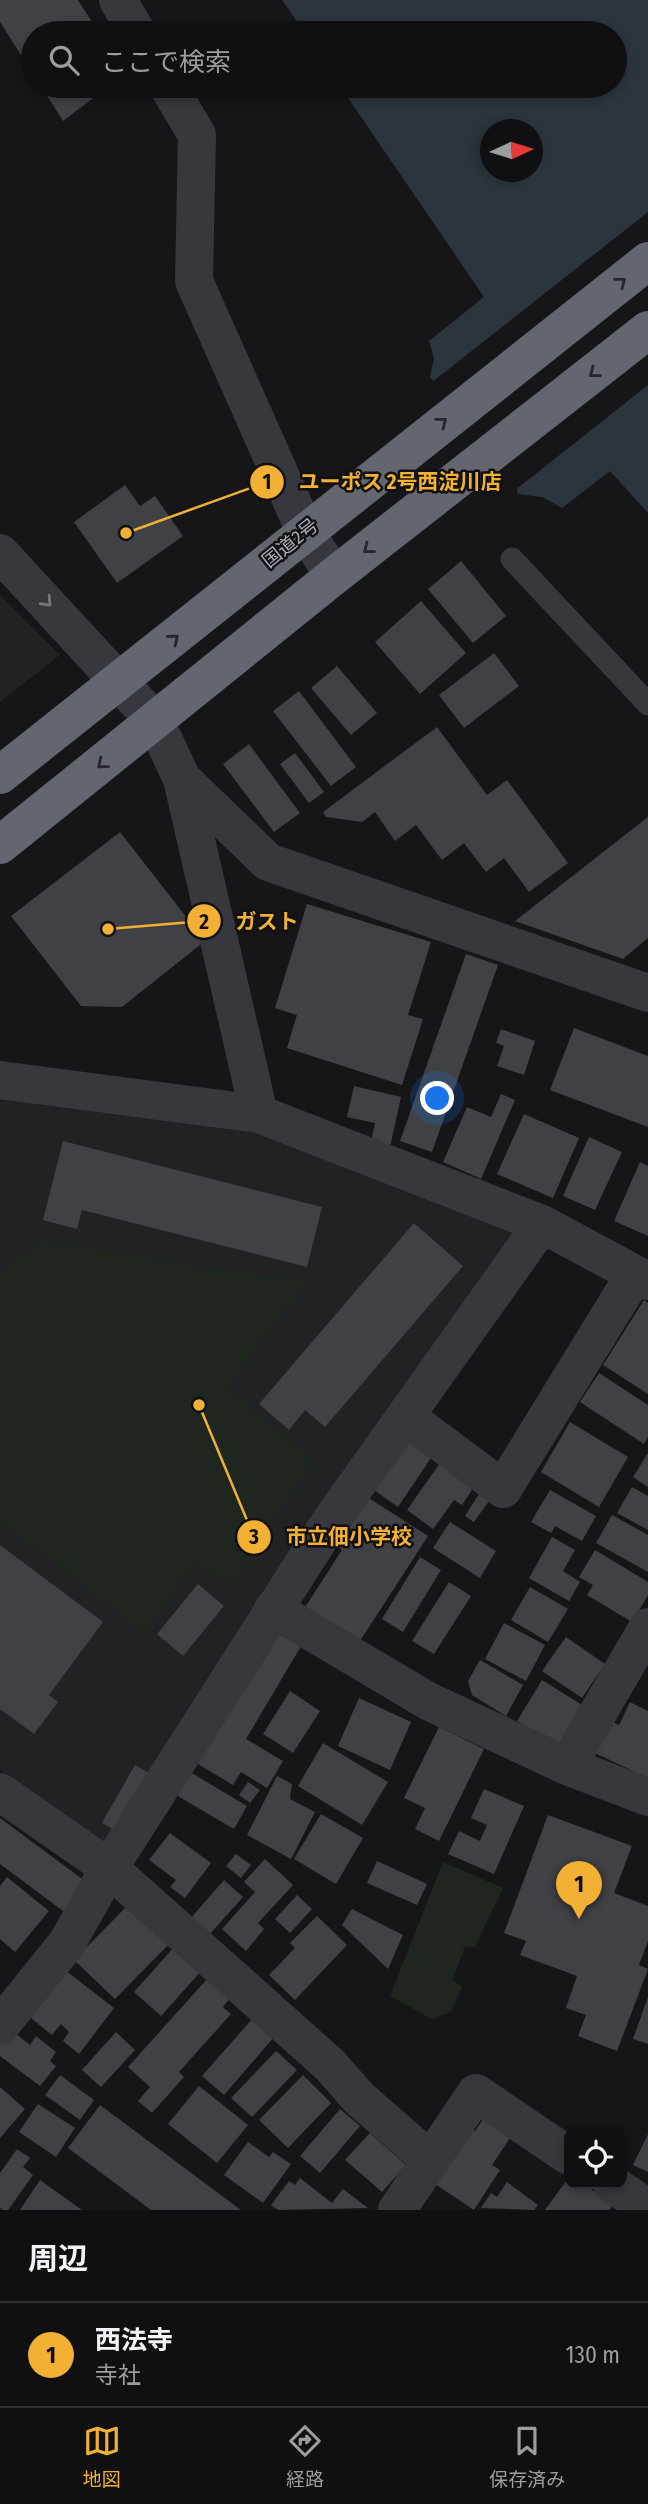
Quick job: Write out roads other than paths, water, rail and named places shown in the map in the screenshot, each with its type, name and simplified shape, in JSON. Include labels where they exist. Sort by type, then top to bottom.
[{"type":"highway","name":"国道2号","points":[[0,775],[121,682],[304,531],[648,261]]},
{"type":"highway","points":[[0,845],[334,576],[648,330]]},
{"type":"street","points":[[118,0],[130,21]]},
{"type":"street","points":[[175,98],[197,135],[194,281],[304,531],[334,576]]},
{"type":"street","points":[[0,553],[155,721],[182,779],[259,1114]]},
{"type":"street","points":[[182,779],[268,862],[648,993]]},
{"type":"street","points":[[0,1080],[259,1114],[542,1224],[642,1278],[503,1489],[405,1416]]},
{"type":"street","points":[[0,2026],[67,1943],[109,1868],[330,1522],[542,1224]]},
{"type":"street","points":[[273,1609],[428,1701],[567,1766],[648,1797]]},
{"type":"street","points":[[567,1766],[648,1627]]},
{"type":"street","points":[[0,1792],[109,1868],[330,2065],[359,2098],[430,2160]]},
{"type":"street","points":[[397,2210],[476,2093],[564,2152]]},
{"type":"street","points":[[620,2189],[648,2208]]},
{"type":"lane","points":[[512,559],[648,704]]},
{"type":"place","name":"ユーポス 2号西淀川店","points":[[126,533]]},
{"type":"place","name":"ガスト","points":[[108,929]]},
{"type":"place","name":"市立佃小学校","points":[[199,1405]]},
{"type":"place","name":"西法寺","points":[[579,1919]]}]
